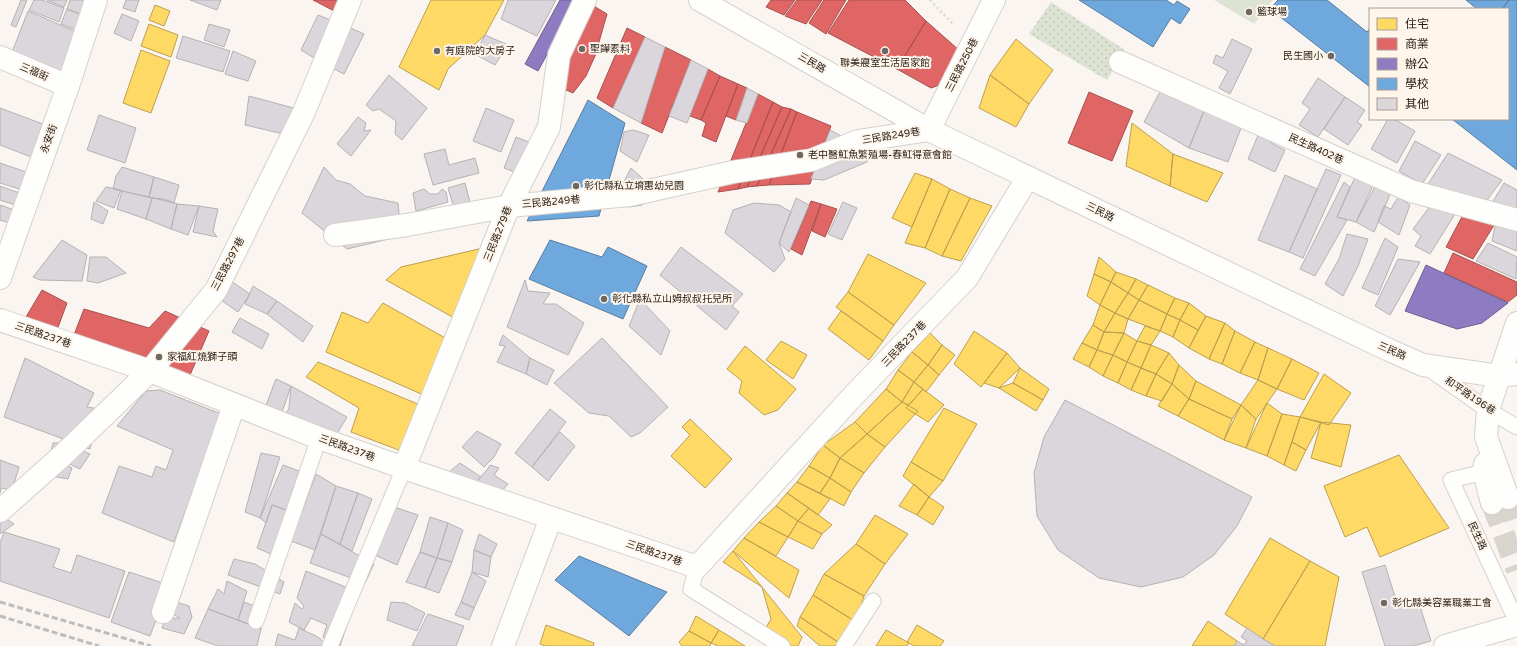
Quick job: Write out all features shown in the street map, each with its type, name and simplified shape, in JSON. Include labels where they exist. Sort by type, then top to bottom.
[{"type":"street","name":"永安街","points":[[2,269],[68,86],[96,0]]},
{"type":"street","name":"三民路297巷","points":[[0,511],[64,454],[150,372],[216,290],[304,112],[350,0]]},
{"type":"street","name":"三民路279巷","points":[[404,468],[509,206],[549,127],[559,55],[585,0]]},
{"type":"street","name":"三民路","points":[[700,0],[929,130],[1354,334],[1423,365],[1508,375]]},
{"type":"street","name":"三民路250巷","points":[[929,130],[994,0]]},
{"type":"street","name":"三福街","points":[[0,57],[68,86]]},
{"type":"street","name":"民生路402巷","points":[[1120,62],[1412,191],[1517,220]]},
{"type":"street","name":"三民路249巷","points":[[335,235],[407,225],[509,206],[630,195],[733,172],[812,160],[858,142],[929,130]]},
{"type":"street","name":"三民路237巷","points":[[0,320],[150,372],[318,438],[697,568],[854,395],[967,278],[1028,177]]},
{"type":"street","points":[[1486,437],[1500,501],[1484,472],[1486,437],[1488,410],[1508,375],[1517,323]]},
{"type":"street","points":[[164,612],[234,405]]},
{"type":"street","points":[[503,646],[551,518]]},
{"type":"street","points":[[1445,646],[1517,625]]},
{"type":"lane","name":"和平路196巷","points":[[1423,365],[1488,410],[1517,427]]},
{"type":"lane","points":[[256,621],[318,438]]},
{"type":"lane","points":[[330,646],[404,468]]},
{"type":"lane","name":"民生路","points":[[1484,472],[1451,480],[1517,622]]},
{"type":"lane","name":"三民路237巷","points":[[697,568],[691,589],[782,646]]},
{"type":"lane","points":[[844,646],[873,601]]},
{"type":"path","points":[[930,0],[972,44]]},
{"type":"green space","name":"籃球場","points":[[1214,0],[1273,0],[1254,24]]},
{"type":"green space","points":[[1051,2],[1125,50],[1107,80],[1029,34]]},
{"type":"building: 住宅","name":"有庭院的大房子","points":[[431,0],[504,0],[485,35],[448,69],[439,90],[399,67]]},
{"type":"building: 住宅","points":[[155,5],[170,11],[164,26],[149,20]]},
{"type":"building: 住宅","points":[[149,24],[178,35],[171,57],[141,46]]},
{"type":"building: 住宅","points":[[1016,39],[1053,70],[1029,104],[990,75]]},
{"type":"building: 住宅","points":[[141,50],[170,61],[151,113],[123,103]]},
{"type":"building: 住宅","points":[[990,75],[1029,104],[1016,127],[979,108]]},
{"type":"building: 住宅","points":[[1132,123],[1173,154],[1170,186],[1126,166]]},
{"type":"building: 住宅","points":[[1173,154],[1223,173],[1207,202],[1170,186]]},
{"type":"building: 住宅","points":[[915,173],[932,179],[912,227],[892,218]]},
{"type":"building: 住宅","points":[[932,179],[950,189],[925,248],[905,243]]},
{"type":"building: 住宅","points":[[950,189],[970,198],[942,256],[925,248]]},
{"type":"building: 住宅","points":[[970,198],[992,206],[961,261],[942,256]]},
{"type":"building: 住宅","points":[[496,245],[465,324],[386,280],[401,267]]},
{"type":"building: 住宅","points":[[868,254],[926,283],[894,325],[848,292]]},
{"type":"building: 住宅","points":[[1099,257],[1116,272],[1111,282],[1094,274]]},
{"type":"building: 住宅","points":[[1116,272],[1136,279],[1128,293],[1111,282]]},
{"type":"building: 住宅","points":[[1094,274],[1111,282],[1100,305],[1087,296]]},
{"type":"building: 住宅","points":[[1136,279],[1148,285],[1139,300],[1128,293]]},
{"type":"building: 住宅","points":[[1111,282],[1128,293],[1115,313],[1100,305]]},
{"type":"building: 住宅","points":[[1148,285],[1175,298],[1167,314],[1139,300]]},
{"type":"building: 住宅","points":[[848,292],[894,325],[883,341],[836,307]]},
{"type":"building: 住宅","points":[[1128,293],[1139,300],[1128,319],[1115,313]]},
{"type":"building: 住宅","points":[[1175,298],[1189,303],[1180,320],[1167,314]]},
{"type":"building: 住宅","points":[[1139,300],[1167,314],[1160,331],[1128,319]]},
{"type":"building: 住宅","points":[[383,303],[456,344],[428,397],[326,352],[342,312],[368,323]]},
{"type":"building: 住宅","points":[[1189,303],[1206,316],[1198,330],[1180,320]]},
{"type":"building: 住宅","points":[[1100,305],[1115,313],[1104,332],[1093,325]]},
{"type":"building: 住宅","points":[[841,311],[883,341],[869,360],[828,329]]},
{"type":"building: 住宅","points":[[1115,313],[1128,319],[1124,333],[1104,332]]},
{"type":"building: 住宅","points":[[1167,314],[1180,320],[1173,337],[1160,331]]},
{"type":"building: 住宅","points":[[1206,316],[1225,323],[1209,359],[1189,348]]},
{"type":"building: 住宅","points":[[1180,320],[1198,330],[1189,348],[1173,337]]},
{"type":"building: 住宅","points":[[1225,323],[1235,331],[1222,364],[1209,359]]},
{"type":"building: 住宅","points":[[1093,325],[1104,332],[1097,350],[1082,343]]},
{"type":"building: 住宅","points":[[1145,326],[1160,331],[1151,345],[1137,341]]},
{"type":"building: 住宅","points":[[974,331],[1007,353],[981,387],[954,364]]},
{"type":"building: 住宅","points":[[1235,331],[1255,342],[1240,373],[1222,364]]},
{"type":"building: 住宅","points":[[1104,332],[1124,333],[1113,355],[1097,350]]},
{"type":"building: 住宅","points":[[930,333],[942,345],[928,365],[912,352]]},
{"type":"building: 住宅","points":[[1124,333],[1137,341],[1127,362],[1113,355]]},
{"type":"building: 住宅","points":[[781,341],[807,355],[793,379],[766,360]]},
{"type":"building: 住宅","points":[[1137,341],[1151,345],[1141,368],[1127,362]]},
{"type":"building: 住宅","points":[[1255,342],[1268,348],[1258,380],[1240,373]]},
{"type":"building: 住宅","points":[[1082,343],[1097,350],[1089,367],[1073,359]]},
{"type":"building: 住宅","points":[[942,345],[955,355],[939,375],[928,365]]},
{"type":"building: 住宅","points":[[1151,345],[1169,353],[1156,374],[1141,368]]},
{"type":"building: 住宅","points":[[745,346],[796,389],[778,410],[764,415],[739,393],[742,381],[727,369]]},
{"type":"building: 住宅","points":[[1268,348],[1292,359],[1277,389],[1258,380]]},
{"type":"building: 住宅","points":[[1097,350],[1113,355],[1103,376],[1089,367]]},
{"type":"building: 住宅","points":[[912,352],[928,365],[914,382],[898,370]]},
{"type":"building: 住宅","points":[[1007,353],[1020,368],[999,388],[984,383]]},
{"type":"building: 住宅","points":[[1169,353],[1179,365],[1172,384],[1156,374]]},
{"type":"building: 住宅","points":[[1113,355],[1127,362],[1118,383],[1103,376]]},
{"type":"building: 住宅","points":[[1292,359],[1319,373],[1304,400],[1277,389]]},
{"type":"building: 住宅","points":[[318,362],[420,405],[404,452],[351,432],[359,408],[306,377]]},
{"type":"building: 住宅","points":[[1127,362],[1141,368],[1131,390],[1118,383]]},
{"type":"building: 住宅","points":[[928,365],[939,375],[926,392],[914,382]]},
{"type":"building: 住宅","points":[[1179,365],[1196,381],[1189,399],[1172,384]]},
{"type":"building: 住宅","points":[[1020,368],[1049,389],[1043,400],[1013,383]]},
{"type":"building: 住宅","points":[[1141,368],[1156,374],[1146,396],[1131,390]]},
{"type":"building: 住宅","points":[[898,370],[914,382],[902,402],[886,389]]},
{"type":"building: 住宅","points":[[1156,374],[1172,384],[1162,401],[1146,396]]},
{"type":"building: 住宅","points":[[1324,374],[1351,393],[1329,425],[1300,417]]},
{"type":"building: 住宅","points":[[1258,380],[1277,389],[1256,419],[1241,405]]},
{"type":"building: 住宅","points":[[1196,381],[1241,405],[1232,419],[1189,399]]},
{"type":"building: 住宅","points":[[914,382],[923,389],[909,405],[902,402]]},
{"type":"building: 住宅","points":[[1013,383],[1043,400],[1036,411],[999,388]]},
{"type":"building: 住宅","points":[[1172,384],[1189,399],[1178,416],[1158,406]]},
{"type":"building: 住宅","points":[[886,389],[902,402],[867,434],[855,422]]},
{"type":"building: 住宅","points":[[923,389],[944,405],[928,422],[906,408]]},
{"type":"building: 住宅","points":[[1189,399],[1232,419],[1224,440],[1178,416]]},
{"type":"building: 住宅","points":[[902,402],[918,411],[885,447],[867,434]]},
{"type":"building: 住宅","points":[[1267,403],[1282,414],[1267,456],[1246,448]]},
{"type":"building: 住宅","points":[[1241,405],[1256,419],[1246,448],[1224,440]]},
{"type":"building: 住宅","points":[[944,408],[977,424],[943,481],[911,462]]},
{"type":"building: 住宅","points":[[1282,414],[1300,417],[1284,465],[1267,456]]},
{"type":"building: 住宅","points":[[1300,417],[1321,422],[1306,450],[1292,442]]},
{"type":"building: 住宅","points":[[690,419],[732,459],[705,488],[671,456],[690,435],[682,427]]},
{"type":"building: 住宅","points":[[855,422],[867,434],[840,458],[823,445]]},
{"type":"building: 住宅","points":[[1321,422],[1351,425],[1341,467],[1311,458]]},
{"type":"building: 住宅","points":[[867,434],[885,447],[864,473],[840,458]]},
{"type":"building: 住宅","points":[[1292,442],[1306,450],[1296,471],[1284,465]]},
{"type":"building: 住宅","points":[[823,445],[840,458],[830,478],[809,466]]},
{"type":"building: 住宅","points":[[1399,455],[1449,528],[1380,557],[1367,527],[1345,537],[1324,486]]},
{"type":"building: 住宅","points":[[840,458],[864,473],[851,492],[830,478]]},
{"type":"building: 住宅","points":[[911,462],[943,481],[929,497],[903,476]]},
{"type":"building: 住宅","points":[[809,466],[830,478],[820,493],[797,482]]},
{"type":"building: 住宅","points":[[830,478],[851,492],[844,506],[820,493]]},
{"type":"building: 住宅","points":[[797,482],[830,499],[818,515],[787,493]]},
{"type":"building: 住宅","points":[[914,484],[929,497],[917,515],[899,506]]},
{"type":"building: 住宅","points":[[787,493],[809,508],[798,521],[776,506]]},
{"type":"building: 住宅","points":[[929,497],[944,507],[933,525],[917,515]]},
{"type":"building: 住宅","points":[[776,506],[798,521],[788,537],[759,522]]},
{"type":"building: 住宅","points":[[809,508],[832,525],[822,534],[798,521]]},
{"type":"building: 住宅","points":[[875,515],[908,534],[885,564],[856,544]]},
{"type":"building: 住宅","points":[[798,521],[822,534],[813,549],[788,537]]},
{"type":"building: 住宅","points":[[759,522],[788,537],[776,556],[744,538]]},
{"type":"building: 住宅","points":[[744,538],[799,570],[789,598],[733,551]]},
{"type":"building: 住宅","points":[[1270,538],[1310,561],[1263,639],[1225,614]]},
{"type":"building: 住宅","points":[[856,544],[885,564],[864,596],[824,574]]},
{"type":"building: 住宅","points":[[733,551],[762,587],[723,562]]},
{"type":"building: 住宅","points":[[1310,561],[1339,577],[1325,646],[1275,646],[1263,639]]},
{"type":"building: 住宅","points":[[824,574],[864,596],[856,622],[813,595]]},
{"type":"building: 住宅","points":[[762,587],[802,637],[798,646],[783,646],[763,633],[771,619]]},
{"type":"building: 住宅","points":[[813,595],[856,622],[841,644],[800,617]]},
{"type":"building: 住宅","points":[[696,616],[719,630],[711,643],[689,631]]},
{"type":"building: 住宅","points":[[800,617],[841,644],[840,646],[820,646],[797,626]]},
{"type":"building: 住宅","points":[[1208,621],[1237,641],[1234,646],[1192,646]]},
{"type":"building: 住宅","points":[[546,625],[594,643],[593,646],[545,646],[540,644]]},
{"type":"building: 住宅","points":[[917,625],[944,641],[940,646],[914,646],[907,642]]},
{"type":"building: 住宅","points":[[719,630],[745,646],[718,646],[711,643]]},
{"type":"building: 住宅","points":[[886,630],[909,643],[907,646],[876,646]]},
{"type":"building: 住宅","points":[[689,631],[711,643],[710,646],[682,646],[679,642]]},
{"type":"building: 商業","points":[[313,0],[350,0],[342,15]]},
{"type":"building: 商業","points":[[771,0],[795,0],[784,15],[766,7]]},
{"type":"building: 商業","points":[[797,0],[822,0],[806,24],[785,16]]},
{"type":"building: 商業","points":[[824,0],[846,0],[826,34],[809,23]]},
{"type":"building: 商業","name":"聯美寢室生活居家館","points":[[849,0],[905,0],[926,21],[897,69],[828,33]]},
{"type":"building: 商業","name":"聖譁素料","points":[[592,5],[607,14],[595,56],[586,76],[573,93],[548,82]]},
{"type":"building: 商業","points":[[926,21],[960,51],[945,83],[931,88],[897,69]]},
{"type":"building: 商業","points":[[627,28],[645,37],[613,108],[597,98]]},
{"type":"building: 商業","points":[[665,47],[691,60],[662,133],[641,123]]},
{"type":"building: 商業","points":[[708,69],[720,76],[701,120],[690,116]]},
{"type":"building: 商業","points":[[720,76],[738,84],[716,142],[702,136],[706,123],[701,120]]},
{"type":"building: 商業","points":[[738,84],[747,88],[736,120],[726,116]]},
{"type":"building: 商業","points":[[1089,92],[1133,111],[1112,161],[1068,143]]},
{"type":"building: 商業","points":[[758,94],[773,102],[738,189],[718,192]]},
{"type":"building: 商業","points":[[773,102],[782,107],[747,187],[738,189]]},
{"type":"building: 商業","points":[[782,107],[791,109],[757,186],[747,187]]},
{"type":"building: 商業","points":[[791,109],[797,112],[769,185],[757,186]]},
{"type":"building: 商業","name":"老中醫魟魚繁殖場-春魟得意會館","points":[[797,112],[831,126],[810,184],[769,185]]},
{"type":"building: 商業","points":[[811,201],[821,204],[802,255],[791,249]]},
{"type":"building: 商業","points":[[821,204],[837,209],[825,237],[812,231]]},
{"type":"building: 商業","points":[[1465,211],[1496,222],[1473,259],[1446,247]]},
{"type":"building: 商業","points":[[1453,253],[1517,282],[1517,295],[1508,302],[1444,273]]},
{"type":"building: 商業","points":[[42,290],[67,303],[57,330],[26,317]]},
{"type":"building: 商業","name":"家福紅燒獅子頭","points":[[84,309],[149,328],[165,311],[209,331],[190,375],[175,378],[72,340]]},
{"type":"building: 辦公","points":[[560,0],[577,0],[538,71],[525,64]]},
{"type":"building: 辦公","points":[[1426,265],[1508,303],[1482,323],[1457,329],[1405,311]]},
{"type":"building: 學校","points":[[1079,0],[1166,0],[1174,5],[1177,1],[1190,9],[1180,24],[1171,18],[1153,47]]},
{"type":"building: 學校","points":[[1278,0],[1327,0],[1367,32],[1369,29],[1369,86],[1270,9]]},
{"type":"building: 學校","points":[[1466,0],[1509,0],[1503,8],[1476,8]]},
{"type":"building: 學校","points":[[1509,0],[1517,0],[1517,170],[1453,120],[1509,120],[1509,8],[1503,8]]},
{"type":"building: 學校","name":"彰化縣私立堉惠幼兒園","points":[[588,100],[625,123],[599,216],[527,221]]},
{"type":"building: 學校","name":"彰化縣私立山姆叔叔托兒所","points":[[550,240],[602,257],[608,247],[647,266],[623,319],[529,279]]},
{"type":"building: 學校","points":[[579,556],[667,592],[629,636],[555,580]]},
{"type":"building: 其他","points":[[21,0],[27,0],[16,27],[11,25]]},
{"type":"building: 其他","points":[[34,0],[42,0],[64,8],[59,22],[29,10]]},
{"type":"building: 其他","points":[[47,0],[67,0],[64,7]]},
{"type":"building: 其他","points":[[70,0],[97,0],[93,18],[67,9]]},
{"type":"building: 其他","points":[[126,0],[139,0],[135,12],[123,8]]},
{"type":"building: 其他","points":[[190,0],[221,0],[217,10]]},
{"type":"building: 其他","points":[[508,0],[556,0],[537,36],[501,19]]},
{"type":"building: 其他","points":[[67,9],[93,20],[87,34],[61,24]]},
{"type":"building: 其他","points":[[28,11],[88,37],[70,84],[9,60]]},
{"type":"building: 其他","points":[[122,14],[139,21],[131,41],[114,33]]},
{"type":"building: 其他","points":[[318,15],[346,26],[324,64],[301,50]]},
{"type":"building: 其他","points":[[209,24],[230,30],[224,47],[204,40]]},
{"type":"building: 其他","points":[[346,26],[364,34],[344,74],[324,64]]},
{"type":"building: 其他","points":[[485,35],[508,45],[495,65],[475,54]]},
{"type":"building: 其他","points":[[183,36],[230,51],[223,72],[176,58]]},
{"type":"building: 其他","points":[[645,37],[665,47],[641,123],[613,108]]},
{"type":"building: 其他","points":[[1232,39],[1252,49],[1230,94],[1219,88],[1228,71],[1213,63],[1216,55],[1223,58]]},
{"type":"building: 其他","points":[[233,51],[256,61],[248,81],[225,74]]},
{"type":"building: 其他","points":[[691,60],[708,69],[687,123],[669,116]]},
{"type":"building: 其他","points":[[389,75],[427,108],[402,140],[395,134],[396,121],[379,109],[373,111],[366,105]]},
{"type":"building: 其他","points":[[1318,78],[1345,97],[1318,137],[1299,125],[1310,109],[1302,103]]},
{"type":"building: 其他","points":[[1163,86],[1204,111],[1189,148],[1144,122]]},
{"type":"building: 其他","points":[[747,88],[758,94],[747,123],[736,120]]},
{"type":"building: 其他","points":[[249,96],[301,110],[292,136],[245,125]]},
{"type":"building: 其他","points":[[1345,97],[1365,110],[1357,122],[1362,125],[1348,145],[1324,129]]},
{"type":"building: 其他","points":[[0,108],[59,130],[47,163],[0,145]]},
{"type":"building: 其他","points":[[486,108],[514,120],[501,152],[473,141]]},
{"type":"building: 其他","points":[[1204,111],[1243,123],[1228,162],[1189,148]]},
{"type":"building: 其他","points":[[99,115],[136,128],[125,163],[87,150]]},
{"type":"building: 其他","points":[[358,117],[366,123],[364,131],[371,130],[351,156],[337,144]]},
{"type":"building: 其他","points":[[1387,120],[1396,120],[1415,131],[1397,163],[1371,149]]},
{"type":"building: 其他","points":[[633,130],[649,135],[637,162],[620,151],[624,132]]},
{"type":"building: 其他","points":[[830,130],[872,152],[867,162],[824,180],[811,179]]},
{"type":"building: 其他","points":[[1259,133],[1273,144],[1285,150],[1275,172],[1248,159]]},
{"type":"building: 其他","points":[[516,137],[544,148],[533,179],[504,168]]},
{"type":"building: 其他","points":[[1415,141],[1441,155],[1422,184],[1399,171]]},
{"type":"building: 其他","points":[[445,149],[449,165],[475,158],[479,173],[433,185],[424,154]]},
{"type":"building: 其他","points":[[1448,153],[1502,180],[1485,203],[1428,184]]},
{"type":"building: 其他","points":[[0,163],[35,175],[29,192],[0,183]]},
{"type":"building: 其他","points":[[122,167],[154,177],[149,197],[113,189],[116,176]]},
{"type":"building: 其他","points":[[324,167],[336,180],[350,184],[365,196],[398,203],[401,236],[347,249],[302,213]]},
{"type":"building: 其他","points":[[631,168],[644,180],[649,190],[642,205],[629,207],[615,199]]},
{"type":"building: 其他","points":[[1326,169],[1341,175],[1303,258],[1289,252]]},
{"type":"building: 其他","points":[[1285,175],[1317,189],[1289,252],[1258,240]]},
{"type":"building: 其他","points":[[1356,175],[1375,181],[1356,222],[1337,217]]},
{"type":"building: 其他","points":[[154,177],[179,185],[174,203],[149,197]]},
{"type":"building: 其他","points":[[1378,181],[1392,190],[1374,232],[1356,222]]},
{"type":"building: 其他","points":[[1344,182],[1350,187],[1337,217],[1347,220],[1315,276],[1300,269]]},
{"type":"building: 其他","points":[[465,183],[474,218],[458,221],[448,188]]},
{"type":"building: 其他","points":[[1504,183],[1517,190],[1517,212],[1492,203]]},
{"type":"building: 其他","points":[[0,186],[25,195],[21,207],[0,200]]},
{"type":"building: 其他","points":[[106,187],[121,190],[114,208],[96,201]]},
{"type":"building: 其他","points":[[424,189],[430,194],[438,194],[442,189],[446,192],[448,202],[416,211],[413,193]]},
{"type":"building: 其他","points":[[122,191],[152,198],[146,219],[117,209]]},
{"type":"building: 其他","points":[[1398,197],[1410,205],[1399,235],[1378,222],[1384,206],[1391,209]]},
{"type":"building: 其他","points":[[152,198],[164,199],[177,204],[171,229],[146,219]]},
{"type":"building: 其他","points":[[796,198],[809,205],[789,252],[779,243]]},
{"type":"building: 其他","points":[[94,202],[108,211],[103,224],[91,219]]},
{"type":"building: 其他","points":[[843,202],[857,208],[842,240],[828,234]]},
{"type":"building: 其他","points":[[754,203],[779,205],[791,212],[779,243],[785,259],[774,272],[725,233],[733,210]]},
{"type":"building: 其他","points":[[177,204],[199,206],[188,235],[171,229]]},
{"type":"building: 其他","points":[[0,205],[20,212],[16,225],[0,220]]},
{"type":"building: 其他","points":[[1431,205],[1455,214],[1430,254],[1415,246],[1421,236],[1413,229]]},
{"type":"building: 其他","points":[[199,206],[218,209],[213,231],[217,237],[193,232]]},
{"type":"building: 其他","points":[[1496,222],[1517,222],[1517,251],[1492,241]]},
{"type":"building: 其他","points":[[1347,234],[1368,239],[1358,266],[1343,296],[1325,284],[1339,259]]},
{"type":"building: 其他","points":[[1385,238],[1398,247],[1378,295],[1362,288]]},
{"type":"building: 其他","points":[[62,240],[87,255],[82,281],[40,280],[33,277]]},
{"type":"building: 其他","points":[[1488,243],[1517,257],[1516,279],[1476,261]]},
{"type":"building: 其他","points":[[681,247],[743,294],[732,306],[739,312],[726,330],[660,275]]},
{"type":"building: 其他","points":[[90,257],[106,257],[126,273],[98,283],[87,281]]},
{"type":"building: 其他","points":[[1398,259],[1420,262],[1390,315],[1375,306]]},
{"type":"building: 其他","points":[[525,280],[528,291],[550,293],[543,304],[556,304],[584,323],[568,355],[507,327]]},
{"type":"building: 其他","points":[[231,281],[250,294],[238,312],[218,298]]},
{"type":"building: 其他","points":[[253,286],[277,301],[267,314],[245,304]]},
{"type":"building: 其他","points":[[640,299],[670,331],[661,355],[629,326]]},
{"type":"building: 其他","points":[[277,301],[313,326],[303,342],[267,314]]},
{"type":"building: 其他","points":[[240,318],[269,334],[262,349],[232,332]]},
{"type":"building: 其他","points":[[503,335],[530,358],[526,374],[497,362],[505,346],[499,345]]},
{"type":"building: 其他","points":[[602,338],[668,407],[640,433],[631,437],[609,416],[589,413],[554,383]]},
{"type":"building: 其他","points":[[25,358],[94,393],[87,407],[100,409],[90,449],[4,417]]},
{"type":"building: 其他","points":[[530,358],[554,370],[547,385],[526,374]]},
{"type":"building: 其他","points":[[276,379],[291,386],[279,421],[263,413]]},
{"type":"building: 其他","points":[[291,386],[347,417],[332,442],[280,426],[289,408]]},
{"type":"building: 其他","points":[[160,390],[221,414],[174,542],[102,513],[119,466],[152,477],[156,466],[166,470],[173,450],[117,426],[146,391]]},
{"type":"building: 其他","points":[[1065,400],[1252,497],[1237,526],[1214,555],[1183,577],[1141,587],[1099,578],[1058,550],[1037,516],[1034,473],[1044,437]]},
{"type":"building: 其他","points":[[550,409],[566,422],[532,467],[515,453]]},
{"type":"building: 其他","points":[[477,431],[501,444],[494,457],[484,467],[462,447]]},
{"type":"building: 其他","points":[[560,432],[575,446],[548,481],[532,467]]},
{"type":"building: 其他","points":[[53,443],[63,443],[90,454],[80,469],[50,455]]},
{"type":"building: 其他","points":[[261,453],[280,457],[260,518],[245,512]]},
{"type":"building: 其他","points":[[52,458],[72,468],[68,479],[46,475]]},
{"type":"building: 其他","points":[[0,460],[19,467],[12,490],[1,488],[0,493]]},
{"type":"building: 其他","points":[[460,463],[481,477],[465,493],[443,477]]},
{"type":"building: 其他","points":[[283,465],[299,471],[286,510],[272,505],[266,523],[260,518]]},
{"type":"building: 其他","points":[[490,465],[499,468],[494,475],[508,484],[492,502],[470,488]]},
{"type":"building: 其他","points":[[316,474],[336,486],[315,550],[291,541]]},
{"type":"building: 其他","points":[[336,486],[358,493],[340,544],[321,534]]},
{"type":"building: 其他","points":[[358,493],[372,499],[352,551],[340,544]]},
{"type":"building: 其他","points":[[272,505],[286,510],[273,555],[257,548]]},
{"type":"building: 其他","points":[[388,505],[418,515],[397,565],[366,551]]},
{"type":"building: 其他","points":[[0,515],[14,524],[0,534]]},
{"type":"building: 其他","points":[[430,517],[448,523],[437,558],[420,552]]},
{"type":"building: 其他","points":[[448,523],[463,530],[452,562],[437,558]]},
{"type":"building: 其他","points":[[4,532],[60,549],[53,567],[71,573],[77,555],[125,571],[109,618],[0,581],[0,543]]},
{"type":"building: 其他","points":[[321,534],[374,564],[365,583],[310,563]]},
{"type":"building: 其他","points":[[479,534],[497,544],[491,557],[474,550]]},
{"type":"building: 其他","points":[[474,550],[491,557],[488,577],[472,572]]},
{"type":"building: 其他","points":[[420,552],[437,558],[425,588],[406,582]]},
{"type":"building: 其他","points":[[437,558],[452,562],[439,593],[425,588]]},
{"type":"building: 其他","points":[[234,559],[255,564],[284,582],[280,594],[228,575]]},
{"type":"building: 其他","name":"彰化縣美容業職業工會","points":[[1385,565],[1398,606],[1418,600],[1431,641],[1413,646],[1385,646],[1362,572]]},
{"type":"building: 其他","points":[[306,571],[358,592],[340,646],[330,646],[323,637],[327,625],[311,618],[304,630],[289,622],[295,603],[302,609],[304,606],[297,598]]},
{"type":"building: 其他","points":[[129,572],[169,585],[150,636],[111,622]]},
{"type":"building: 其他","points":[[472,572],[486,581],[474,608],[461,602]]},
{"type":"building: 其他","points":[[227,581],[247,591],[238,620],[208,609],[218,589],[224,594]]},
{"type":"building: 其他","points":[[173,601],[189,606],[192,617],[184,634],[162,628],[165,619],[180,618],[169,612]]},
{"type":"building: 其他","points":[[244,602],[263,609],[261,629],[238,620]]},
{"type":"building: 其他","points":[[391,602],[405,603],[425,613],[417,631],[387,620]]},
{"type":"building: 其他","points":[[461,602],[474,608],[469,620],[455,615]]},
{"type":"building: 其他","points":[[208,609],[261,629],[257,646],[218,646],[195,638]]},
{"type":"building: 其他","points":[[428,614],[464,626],[456,646],[412,646]]},
{"type":"building: 其他","points":[[299,628],[318,637],[328,646],[275,646],[278,634],[295,640]]},
{"type":"building: 其他","points":[[1247,628],[1275,646],[1234,646],[1237,641],[1244,645],[1247,641],[1241,637]]},
{"type":"tunnel","points":[[1508,498],[1517,524]]},
{"type":"tunnel","points":[[1492,503],[1517,570]]},
{"type":"railway","points":[[0,602],[151,646]]},
{"type":"railway","points":[[0,616],[99,646]]},
{"type":"place","name":"籃球場","points":[[1249,12]]},
{"type":"place","name":"聖譁素料","points":[[582,49]]},
{"type":"place","name":"有庭院的大房子","points":[[437,51]]},
{"type":"place","name":"聯美寢室生活居家館","points":[[885,51]]},
{"type":"place","name":"民生國小","points":[[1331,56]]},
{"type":"place","name":"老中醫魟魚繁殖場-春魟得意會館","points":[[800,155]]},
{"type":"place","name":"彰化縣私立堉惠幼兒園","points":[[576,186]]},
{"type":"place","name":"彰化縣私立山姆叔叔托兒所","points":[[604,299]]},
{"type":"place","name":"家福紅燒獅子頭","points":[[159,357]]},
{"type":"place","name":"彰化縣美容業職業工會","points":[[1384,603]]}]
